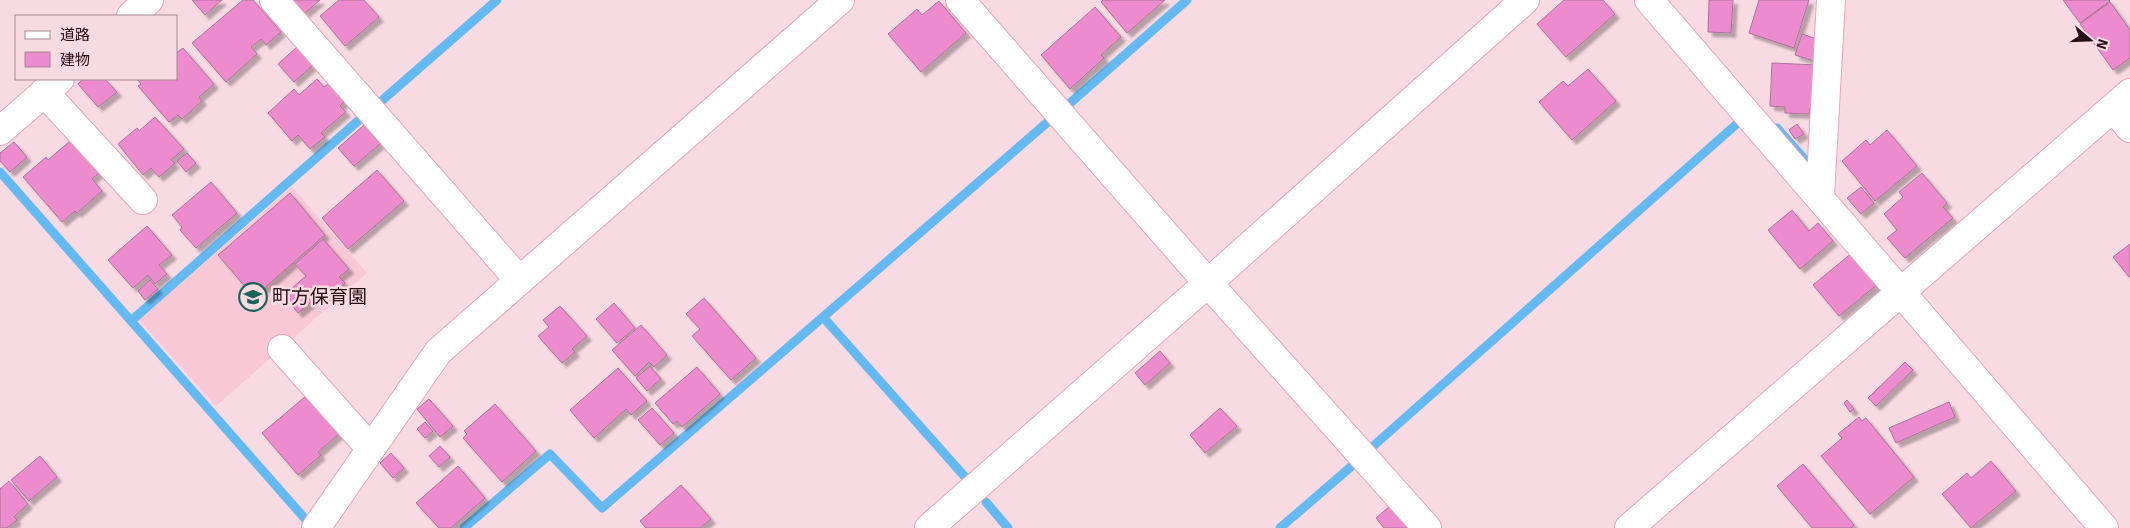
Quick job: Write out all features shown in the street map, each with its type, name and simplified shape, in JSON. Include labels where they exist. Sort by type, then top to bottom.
[{"type":"street","points":[[132,15],[150,0]]},
{"type":"street","points":[[274,0],[519,280]]},
{"type":"street","points":[[316,528],[438,352],[840,0]]},
{"type":"street","points":[[960,0],[1208,283],[1427,528]]},
{"type":"street","points":[[930,528],[1525,0]]},
{"type":"street","points":[[1649,0],[1902,291],[2104,528]]},
{"type":"street","points":[[1820,196],[1831,0]]},
{"type":"street","points":[[0,131],[52,86],[143,200]]},
{"type":"street","points":[[1629,528],[1902,291],[2124,110]]},
{"type":"street","points":[[282,349],[370,448]]},
{"type":"shaded area","name":"町方保育園","points":[[292,187],[367,273],[216,406],[139,320]]},
{"type":"building","points":[[192,0],[222,0],[205,15]]},
{"type":"building","points":[[243,0],[253,0],[281,32],[266,45],[261,39],[251,47],[257,54],[226,82],[192,43]]},
{"type":"building","points":[[293,0],[320,0],[305,13]]},
{"type":"building","points":[[339,0],[364,0],[379,17],[345,46],[320,16]]},
{"type":"building","points":[[1103,0],[1165,0],[1127,33],[1101,2]]},
{"type":"building","points":[[1564,0],[1603,0],[1615,14],[1566,57],[1537,24]]},
{"type":"building","points":[[1709,0],[1733,0],[1731,33],[1708,32]]},
{"type":"building","points":[[1759,0],[1809,0],[1794,48],[1749,33]]},
{"type":"building","points":[[2063,0],[2109,0],[2110,1],[2080,23]]},
{"type":"building","points":[[939,1],[966,33],[921,72],[888,34],[917,9],[922,15]]},
{"type":"building","points":[[2110,2],[2130,30],[2130,58],[2113,70],[2080,24]]},
{"type":"building","points":[[1095,7],[1121,37],[1101,55],[1104,58],[1070,89],[1041,55]]},
{"type":"building","points":[[1802,34],[1820,40],[1814,61],[1795,55]]},
{"type":"building","points":[[297,47],[313,65],[294,82],[278,64]]},
{"type":"building","points":[[183,48],[214,84],[199,97],[202,101],[182,119],[178,115],[169,122],[138,86],[141,84],[138,80],[178,80],[178,52]]},
{"type":"building","points":[[1772,63],[1818,65],[1815,109],[1810,108],[1809,114],[1785,113],[1785,107],[1770,106]]},
{"type":"building","points":[[1588,69],[1616,101],[1572,140],[1539,102],[1563,81],[1568,86]]},
{"type":"building","points":[[317,79],[324,87],[329,83],[345,101],[340,106],[346,112],[321,133],[325,137],[310,149],[298,135],[292,141],[268,113],[294,89],[299,95]]},
{"type":"building","points":[[82,80],[106,80],[117,92],[98,107],[78,84]]},
{"type":"building","points":[[155,117],[184,149],[171,160],[175,163],[159,177],[151,168],[143,175],[118,144],[137,128],[139,131]]},
{"type":"building","points":[[1797,124],[1804,134],[1795,139],[1789,130]]},
{"type":"building","points":[[364,125],[380,144],[354,166],[338,148]]},
{"type":"building","points":[[1887,130],[1917,166],[1875,201],[1842,161],[1866,140],[1870,145]]},
{"type":"building","points":[[71,140],[99,173],[92,179],[102,191],[77,213],[75,211],[62,222],[23,177],[46,157],[48,160]]},
{"type":"building","points":[[14,142],[27,157],[10,172],[0,161],[0,153]]},
{"type":"building","points":[[187,153],[196,163],[186,172],[177,161]]},
{"type":"building","points":[[377,170],[404,201],[348,249],[322,218]]},
{"type":"building","points":[[1922,173],[1947,203],[1943,207],[1953,218],[1905,258],[1887,238],[1897,230],[1884,214],[1903,197],[1899,192]]},
{"type":"building","points":[[211,182],[237,213],[196,248],[180,230],[182,227],[172,215]]},
{"type":"building","points":[[1861,187],[1874,203],[1861,214],[1847,198]]},
{"type":"building","points":[[290,193],[325,235],[254,297],[218,255]]},
{"type":"building","points":[[1792,210],[1809,231],[1818,223],[1833,241],[1800,269],[1768,230]]},
{"type":"building","points":[[147,226],[172,255],[159,265],[167,274],[155,284],[148,275],[133,288],[108,260]]},
{"type":"building","points":[[323,239],[349,269],[339,277],[345,283],[325,301],[320,295],[298,313],[284,295],[306,276],[295,264]]},
{"type":"building","points":[[2130,244],[2130,276],[2129,277],[2113,257]]},
{"type":"building","points":[[1853,252],[1879,283],[1839,316],[1813,285]]},
{"type":"building","points":[[150,280],[158,289],[145,300],[138,291]]},
{"type":"building","points":[[704,298],[756,358],[731,380],[692,336],[700,329],[686,314]]},
{"type":"building","points":[[614,303],[635,328],[617,343],[596,319]]},
{"type":"building","points":[[560,306],[587,336],[572,349],[575,352],[562,363],[538,336],[549,327],[543,320]]},
{"type":"building","points":[[641,325],[667,355],[654,367],[649,362],[635,376],[612,350]]},
{"type":"building","points":[[1160,351],[1170,363],[1145,385],[1135,373]]},
{"type":"building","points":[[1905,362],[1913,370],[1876,406],[1868,398]]},
{"type":"building","points":[[650,366],[661,379],[647,391],[636,378]]},
{"type":"building","points":[[697,367],[720,394],[682,427],[677,421],[673,424],[655,403]]},
{"type":"building","points":[[618,368],[647,401],[631,415],[626,409],[594,438],[570,410]]},
{"type":"building","points":[[306,396],[339,434],[318,452],[321,455],[298,475],[262,433]]},
{"type":"building","points":[[429,399],[453,426],[440,437],[417,409]]},
{"type":"building","points":[[1847,400],[1854,409],[1850,412],[1844,403]]},
{"type":"building","points":[[1949,402],[1955,417],[1896,443],[1889,428]]},
{"type":"building","points":[[495,404],[536,451],[502,482],[463,438],[467,434],[464,431]]},
{"type":"building","points":[[652,408],[674,433],[660,445],[638,420]]},
{"type":"building","points":[[1220,408],[1237,426],[1205,453],[1190,435]]},
{"type":"building","points":[[1859,417],[1862,421],[1866,418],[1914,477],[1870,514],[1821,456],[1842,438],[1838,434]]},
{"type":"building","points":[[425,422],[433,431],[425,438],[417,429]]},
{"type":"building","points":[[440,446],[450,457],[439,467],[429,456]]},
{"type":"building","points":[[391,453],[404,468],[393,478],[380,463]]},
{"type":"building","points":[[40,456],[57,477],[29,501],[11,480]]},
{"type":"building","points":[[1991,461],[2016,491],[1971,528],[1942,494],[1967,473],[1971,478]]},
{"type":"building","points":[[1803,464],[1854,525],[1851,528],[1812,528],[1777,486]]},
{"type":"building","points":[[458,466],[485,498],[451,528],[439,528],[416,503]]},
{"type":"building","points":[[9,481],[28,504],[14,517],[17,520],[7,528],[0,528],[0,489]]},
{"type":"building","points":[[681,485],[711,519],[700,528],[646,528],[640,521]]},
{"type":"building","points":[[1390,506],[1409,528],[1384,528],[1376,518]]},
{"type":"waterway","points":[[378,104],[497,0]]},
{"type":"waterway","points":[[1069,104],[1187,0]]},
{"type":"waterway","points":[[131,321],[359,120]]},
{"type":"waterway","points":[[823,317],[1050,120]]},
{"type":"waterway","points":[[1371,448],[1740,121]]},
{"type":"waterway","points":[[1777,128],[1813,169]]},
{"type":"waterway","points":[[0,172],[307,521]]},
{"type":"waterway","points":[[464,528],[550,454],[602,508],[823,317],[966,478]]},
{"type":"waterway","points":[[1280,528],[1353,465]]},
{"type":"waterway","points":[[986,502],[1008,528]]},
{"type":"place","name":"町方保育園","points":[[253,297]]}]
